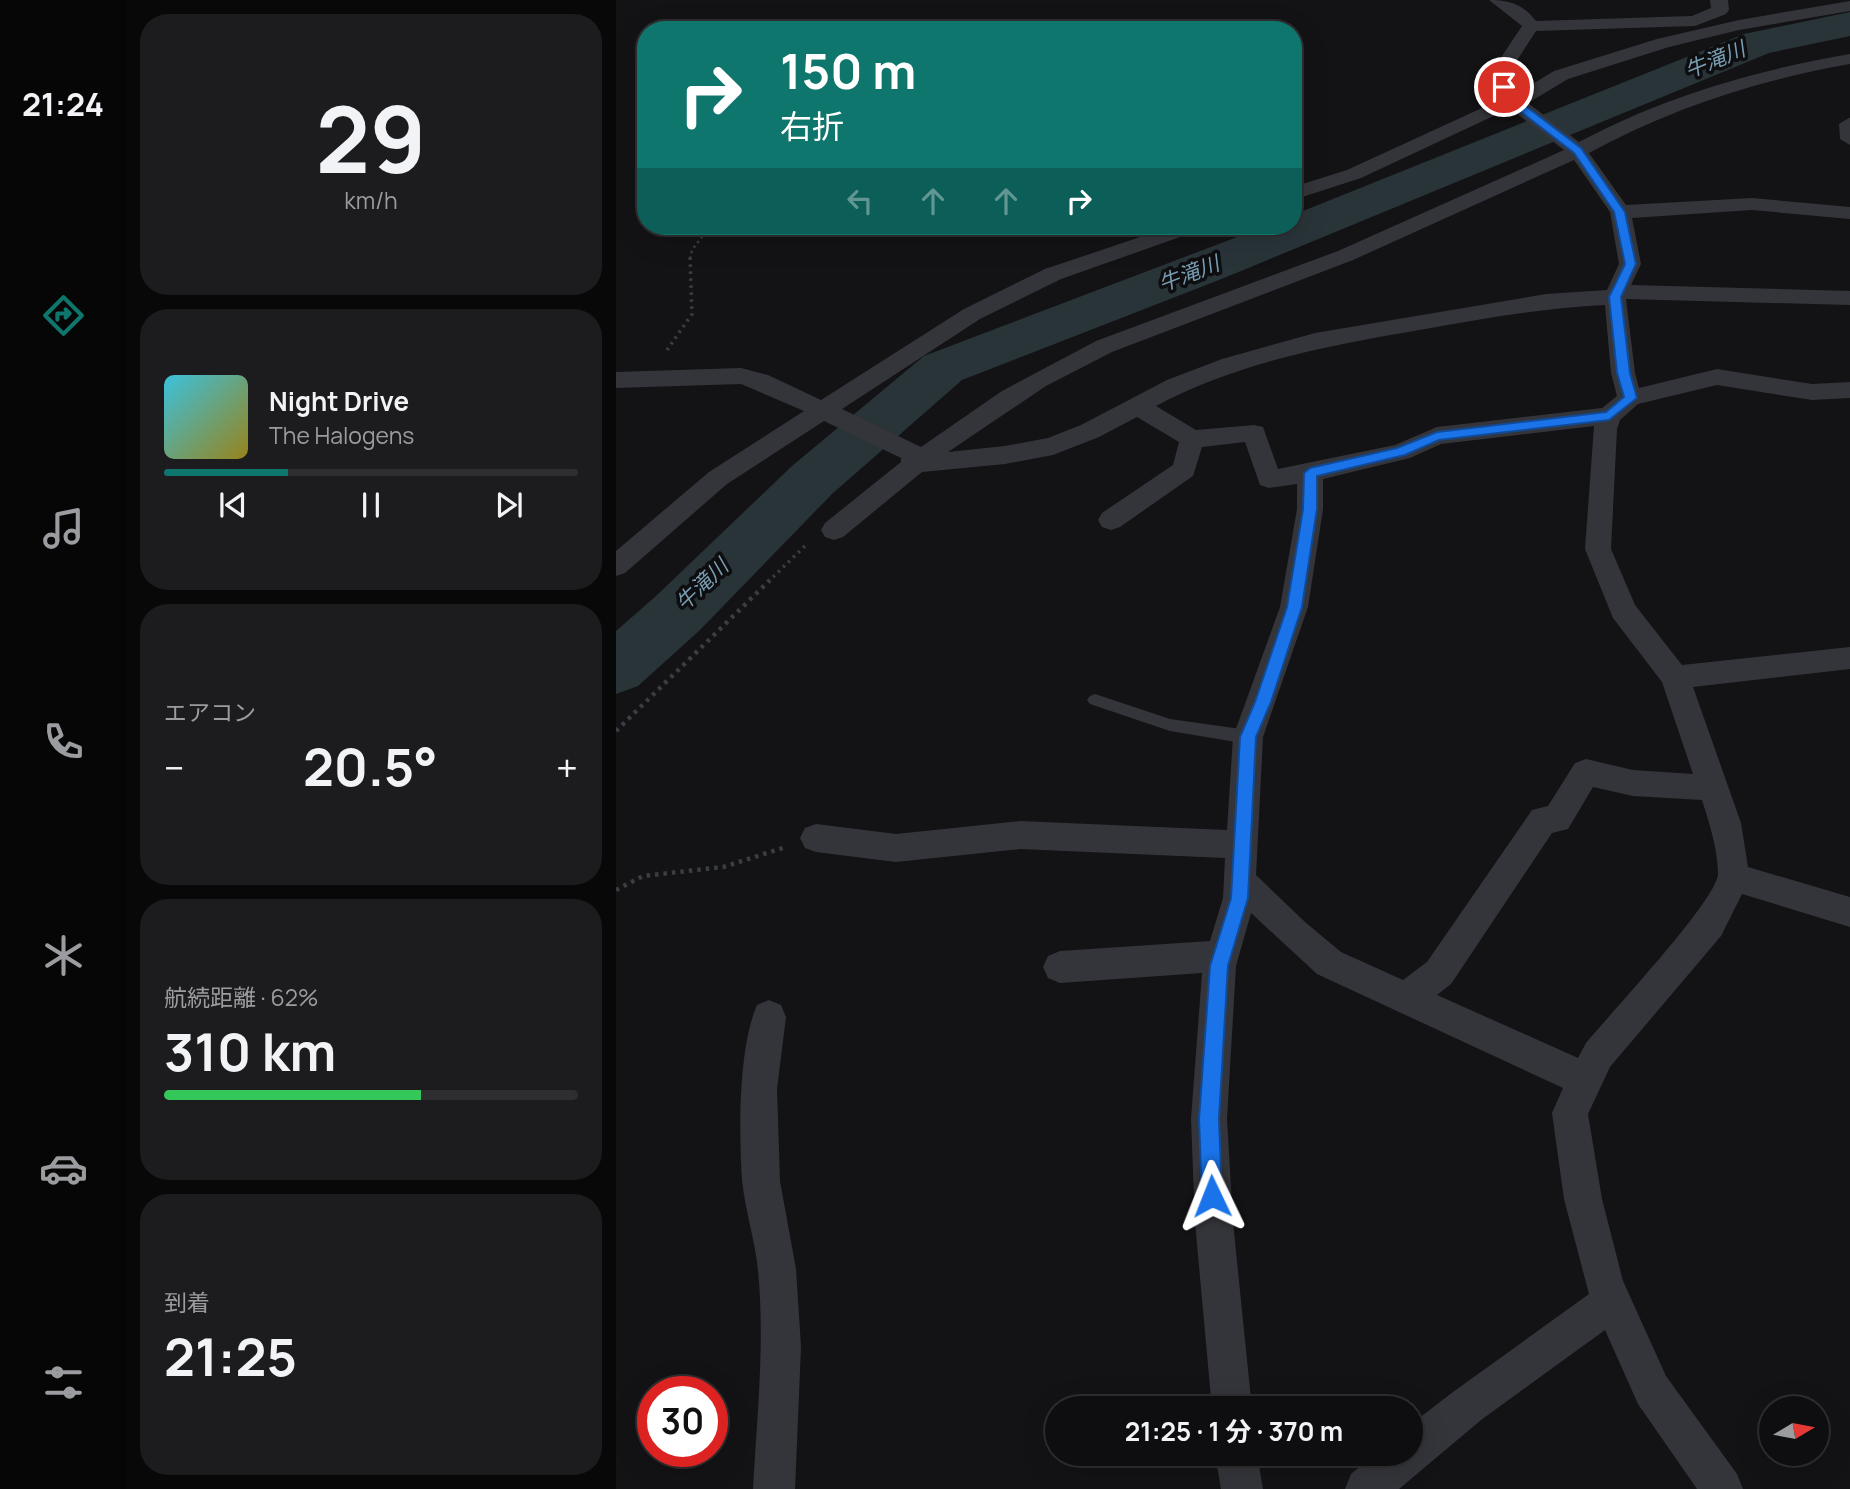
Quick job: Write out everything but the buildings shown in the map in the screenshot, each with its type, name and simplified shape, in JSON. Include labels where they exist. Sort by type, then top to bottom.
[{"type":"street","points":[[1498,0],[1524,16],[1531,26]]},
{"type":"street","points":[[1531,26],[1695,21],[1720,10],[1720,0]]},
{"type":"street","points":[[1522,108],[1561,75],[1663,43],[1751,22],[1850,6]]},
{"type":"street","points":[[1531,26],[1507,62],[1504,87],[1522,108],[1574,147],[1620,212],[1630,264],[1616,294],[1623,373],[1620,407],[1605,429],[1598,549],[1623,610],[1675,677],[1726,823],[1734,877],[1709,925],[1598,1055],[1570,1113],[1583,1199],[1604,1284],[1652,1390],[1722,1489]]},
{"type":"street","points":[[834,530],[914,458],[1037,380],[1088,353],[1374,243],[1574,147],[1687,102],[1794,71],[1850,59]]},
{"type":"street","points":[[1302,191],[1354,174],[1495,108]]},
{"type":"street","points":[[1849,124],[1850,139]]},
{"type":"street","points":[[1620,212],[1752,204],[1850,213]]},
{"type":"street","points":[[616,566],[718,478],[972,314],[1041,279],[1165,235]]},
{"type":"street","points":[[616,380],[741,376],[760,381],[914,458],[1005,455],[1053,446],[1175,386],[1230,364],[1315,340],[1546,301],[1616,294],[1850,298]]},
{"type":"street","points":[[1137,406],[1192,439],[1254,433],[1269,479],[1310,473],[1401,452],[1437,436],[1620,407],[1717,377],[1812,392],[1850,390]]},
{"type":"street","points":[[1111,520],[1184,470],[1192,439]]},
{"type":"street","points":[[1230,1396],[1214,1222],[1209,1119],[1219,966],[1239,898],[1248,737],[1263,702],[1294,607],[1310,509],[1310,473]]},
{"type":"street","points":[[1675,677],[1850,658]]},
{"type":"street","points":[[1405,998],[1439,973],[1543,820],[1557,819],[1586,772],[1603,778],[1651,786],[1712,787]]},
{"type":"street","points":[[816,838],[896,848],[1020,835],[1241,862],[1293,933],[1329,963],[1586,1080]]},
{"type":"street","points":[[1734,877],[1850,912]]},
{"type":"street","points":[[1060,967],[1222,956]]},
{"type":"street","points":[[769,1017],[759,1090],[761,1181],[777,1269],[781,1347],[774,1489]]},
{"type":"street","points":[[1423,1442],[1612,1301]]},
{"type":"street","points":[[1238,1466],[1242,1489]]},
{"type":"street","points":[[1366,1489],[1393,1466]]},
{"type":"lane","points":[[1096,700],[1170,725],[1248,737]]},
{"type":"path","points":[[655,377],[668,350],[692,314],[689,263],[692,250],[703,235]]},
{"type":"path","points":[[616,731],[813,538],[834,530]]},
{"type":"path","points":[[616,890],[643,876],[723,867],[816,838]]},
{"type":"waterway","name":"牛滝川","points":[[1302,228],[1758,43],[1850,24]]},
{"type":"waterway","name":"牛滝川","points":[[616,668],[678,613],[812,480],[943,368],[1286,235]]},
{"type":"route","points":[[1212,1196],[1209,1119],[1219,966],[1239,898],[1248,737],[1263,702],[1294,607],[1310,509],[1310,473],[1401,452],[1437,436],[1609,416],[1630,398],[1623,373],[1615,297],[1630,264],[1620,212],[1578,151],[1515,103],[1504,87]]}]
